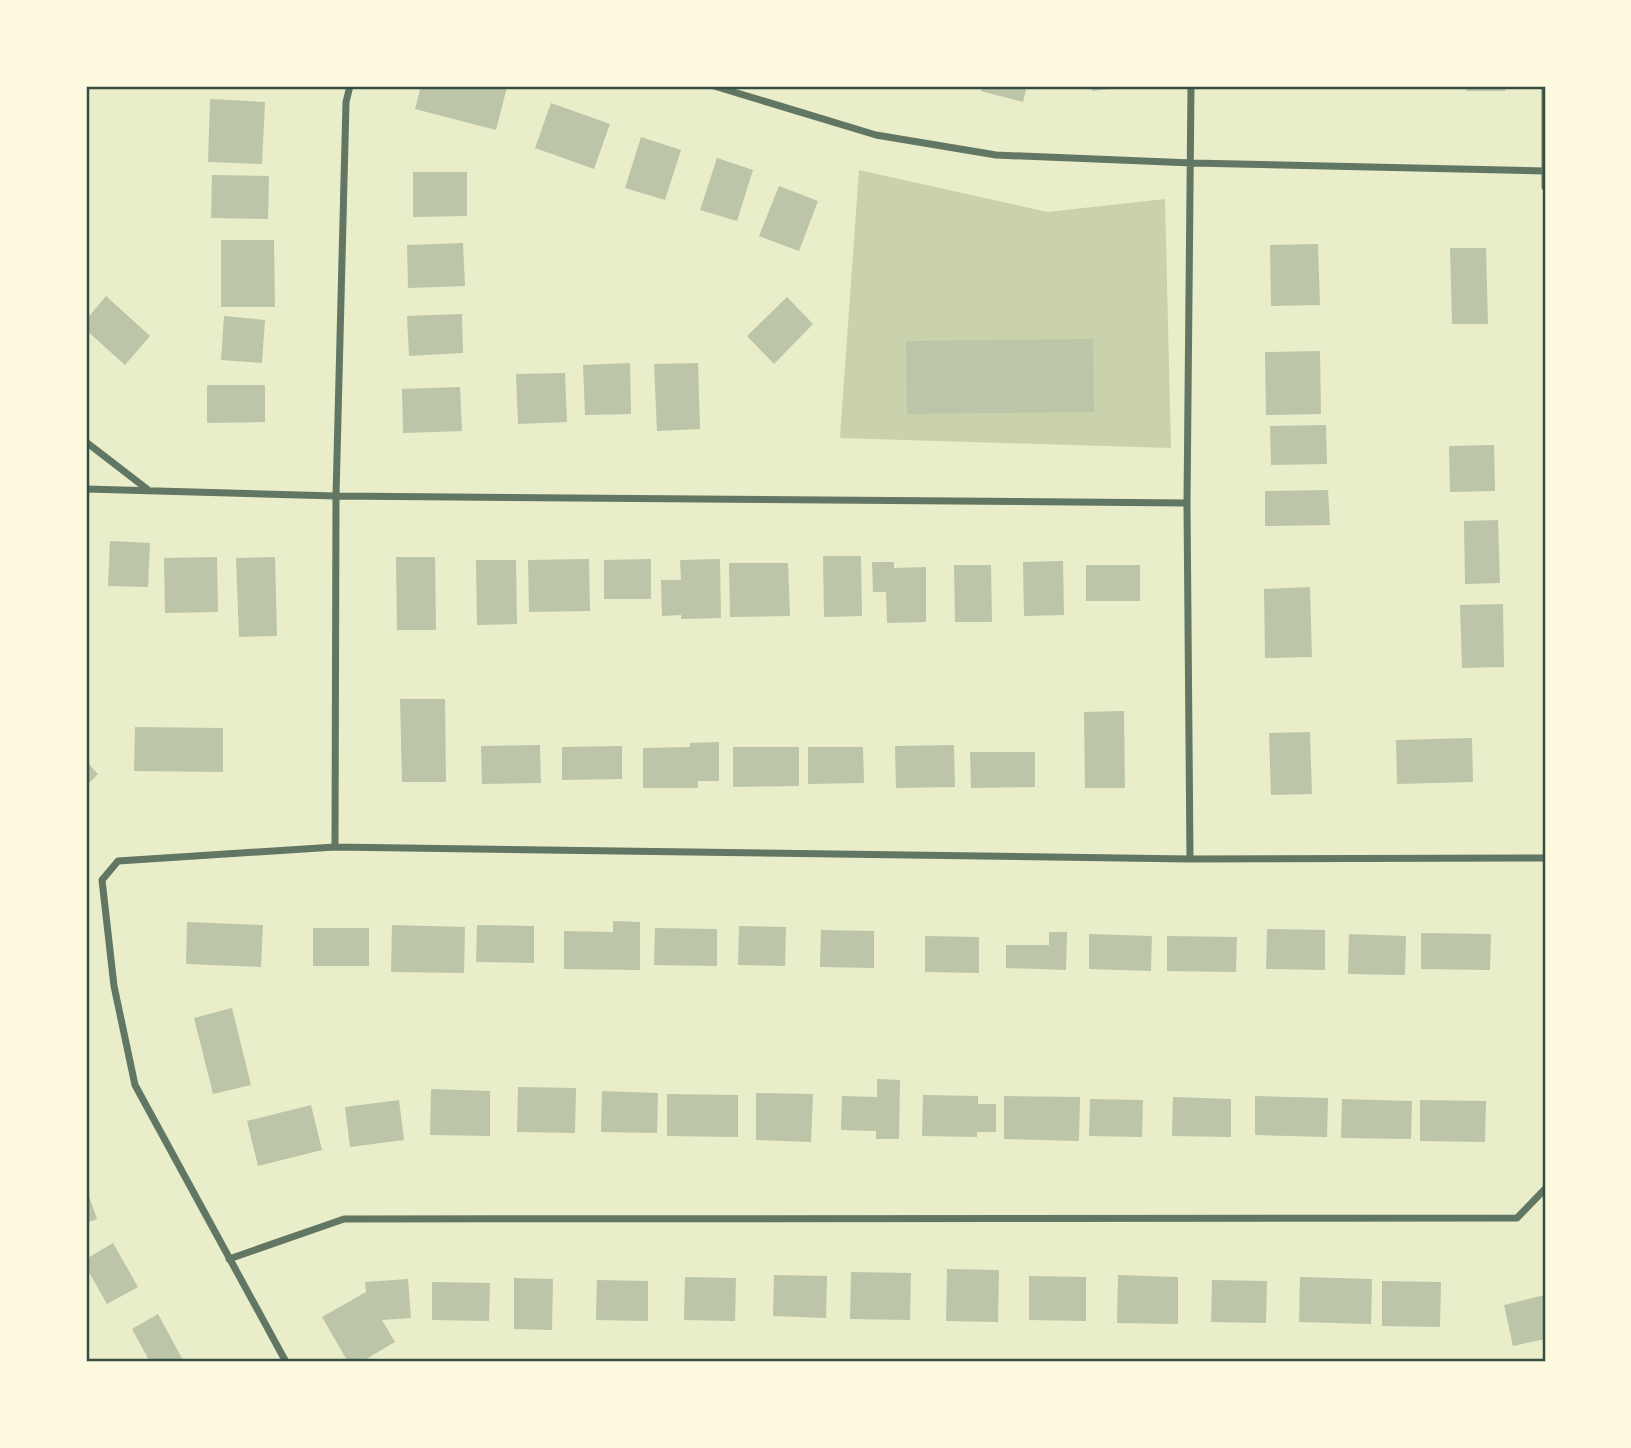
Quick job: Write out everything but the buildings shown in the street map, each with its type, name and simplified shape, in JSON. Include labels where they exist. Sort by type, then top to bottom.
[{"type":"street","points":[[335,847],[336,496],[346,102],[350,86]]},
{"type":"street","points":[[714,86],[876,135],[982,152],[1192,163],[1545,171]]},
{"type":"street","points":[[1190,859],[1187,503],[1191,86]]},
{"type":"street","points":[[1545,86],[1545,187]]},
{"type":"street","points":[[86,442],[148,489]]},
{"type":"street","points":[[86,489],[336,496],[1187,503]]},
{"type":"street","points":[[286,1362],[135,1085],[114,986],[102,880],[117,861],[335,847],[1190,859],[1545,858]]},
{"type":"street","points":[[229,1259],[344,1220],[1517,1218],[1545,1189]]},
{"type":"green space","points":[[859,170],[1047,212],[1165,199],[1171,448],[840,438]]}]
